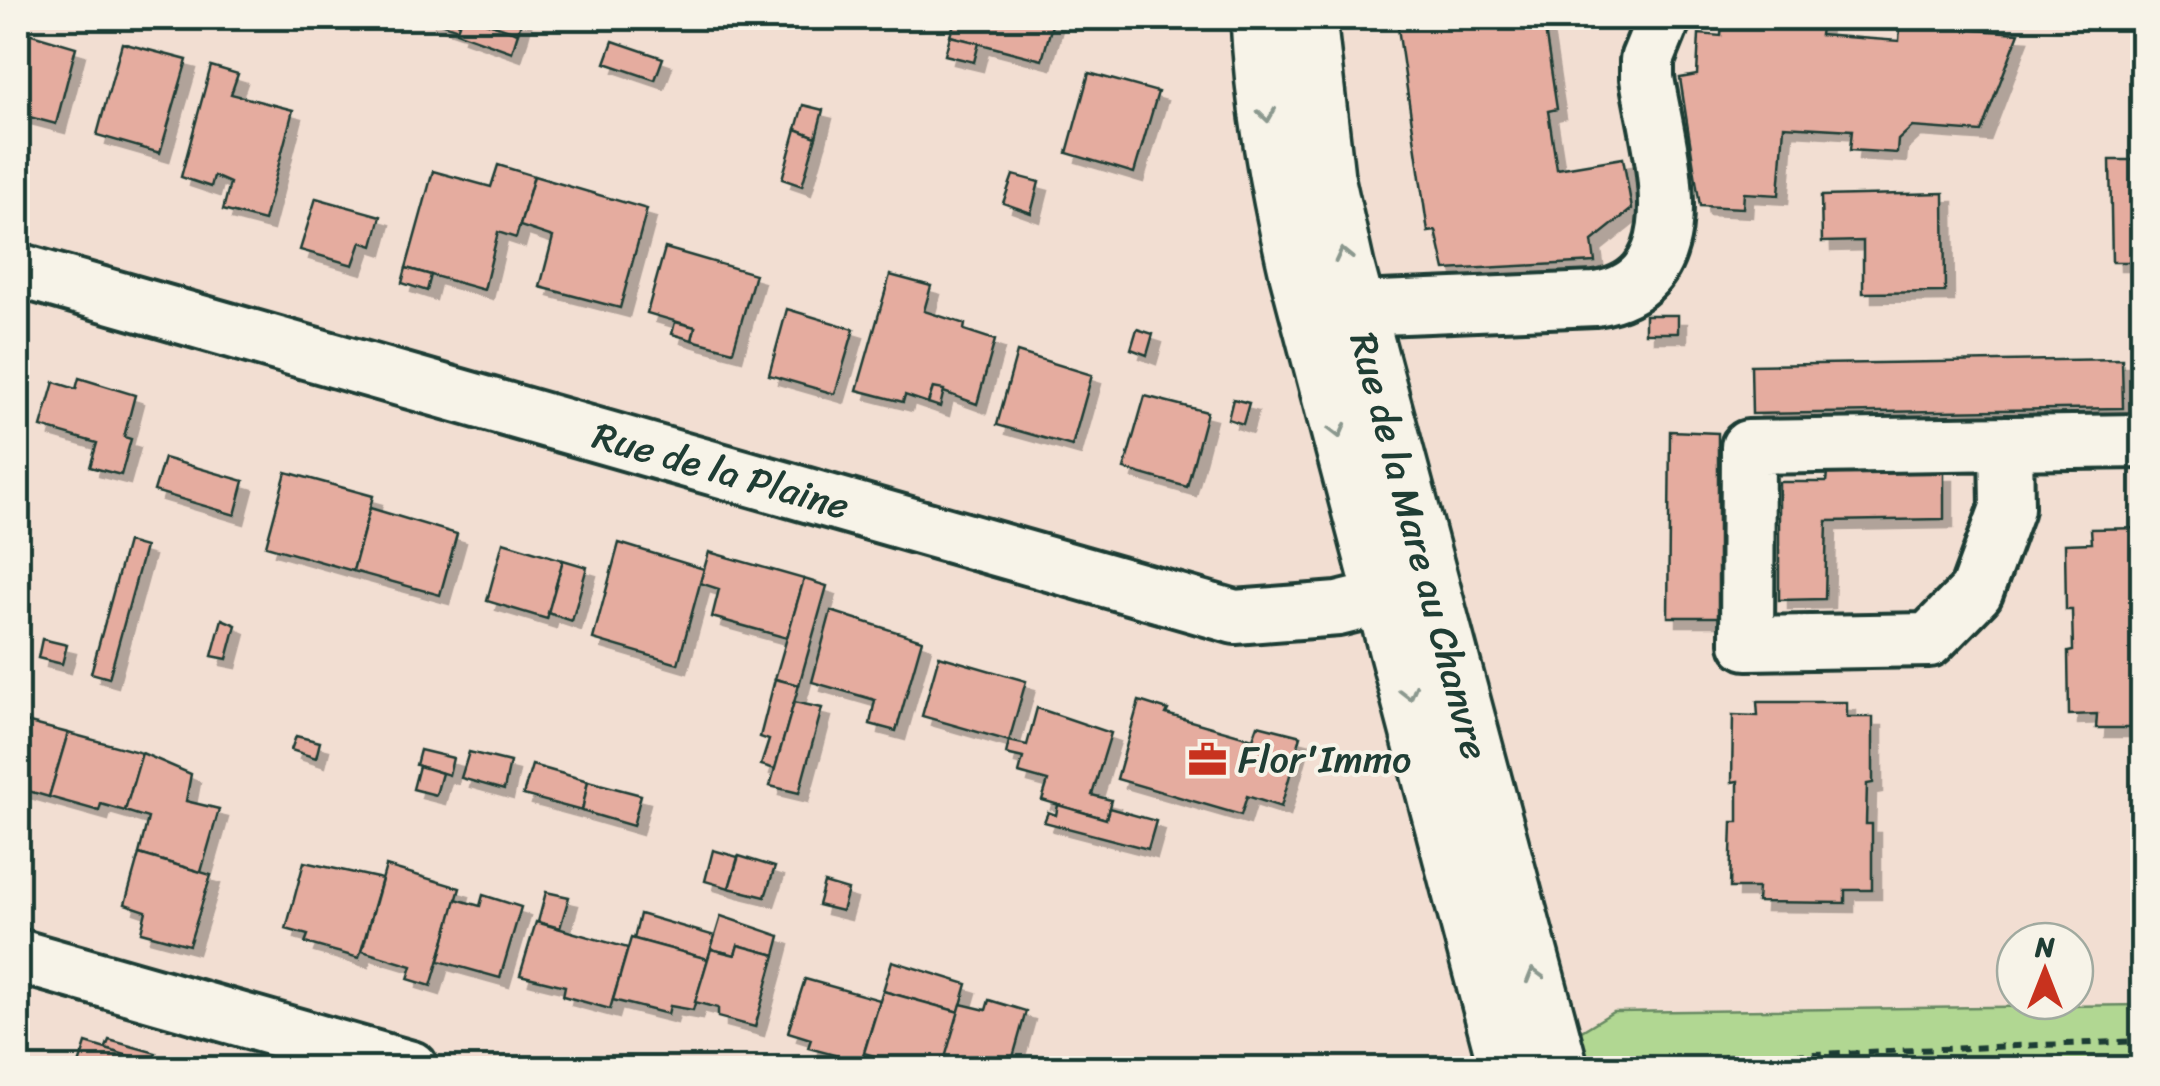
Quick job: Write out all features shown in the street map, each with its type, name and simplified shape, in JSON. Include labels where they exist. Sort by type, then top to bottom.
[{"type":"main road","name":"Rue de la Mare au Chanvre","points":[[1259,18],[1261,77],[1275,174],[1407,593],[1584,1066]]},
{"type":"main road","points":[[1287,18],[1291,47],[1312,78]]},
{"type":"main road","name":"Rue de la Mare au Chanvre","points":[[1308,18],[1326,177],[1357,310],[1407,593],[1507,1068]]},
{"type":"street","points":[[1357,310],[1595,299],[1608,297],[1636,281],[1660,252],[1669,217],[1646,78],[1647,60],[1664,18]]},
{"type":"street","name":"Rue de la Plaine","points":[[18,270],[1235,617],[1338,610],[1407,593]]},
{"type":"street","points":[[2006,444],[2007,508],[1976,592],[1929,640],[1746,644],[1748,447],[2142,441]]},
{"type":"street","points":[[18,956],[411,1068]]},
{"type":"path","points":[[1584,1066],[1621,1060],[1843,1056],[2142,1042]]},
{"type":"path","points":[[1821,1068],[1843,1056]]},
{"type":"path","points":[[1621,1060],[1629,1068]]},
{"type":"green space","points":[[2142,1005],[2142,1068],[1575,1068],[1565,1041],[1613,1012],[1995,1007],[1995,1021],[2095,1021],[2095,1006]]},
{"type":"building","points":[[425,18],[461,18],[458,29]]},
{"type":"building","points":[[461,18],[474,18],[518,33],[512,52],[456,32]]},
{"type":"building","points":[[474,18],[522,18],[518,33]]},
{"type":"building","points":[[956,18],[1054,18],[1042,60],[950,36]]},
{"type":"building","points":[[1408,18],[1527,18],[1527,23]]},
{"type":"building","points":[[1722,18],[1822,21],[1820,35],[1899,41],[1900,25],[2019,33],[1981,132],[1912,127],[1898,140],[1897,153],[1850,150],[1852,130],[1784,126],[1779,195],[1744,193],[1743,208],[1700,206],[1680,78],[1697,75],[1699,34],[1721,36]]},
{"type":"building","points":[[1397,21],[1544,23],[1557,109],[1548,111],[1557,169],[1623,158],[1632,209],[1592,241],[1595,262],[1445,270],[1436,231],[1428,232]]},
{"type":"building","points":[[18,30],[76,47],[56,124],[18,114]]},
{"type":"building","points":[[950,36],[979,43],[974,62],[945,55]]},
{"type":"building","points":[[613,41],[663,58],[655,80],[605,63]]},
{"type":"building","points":[[122,43],[187,60],[160,153],[97,135]]},
{"type":"building","points":[[211,66],[238,74],[231,94],[293,110],[264,221],[223,210],[230,183],[214,176],[211,187],[181,177]]},
{"type":"building","points":[[1089,73],[1158,92],[1134,173],[1067,153]]},
{"type":"building","points":[[803,105],[823,110],[816,137],[796,129]]},
{"type":"building","points":[[796,129],[816,137],[802,186],[782,179]]},
{"type":"building","points":[[2110,160],[2142,160],[2142,262],[2112,262]]},
{"type":"building","points":[[498,165],[534,176],[516,238],[498,232],[484,290],[406,268],[433,171],[491,187]]},
{"type":"building","points":[[1013,175],[1039,182],[1031,213],[1003,203]]},
{"type":"building","points":[[534,176],[647,209],[620,308],[540,287],[553,237],[520,226]]},
{"type":"building","points":[[1944,193],[1945,292],[1863,293],[1863,241],[1822,242],[1821,196]]},
{"type":"building","points":[[316,198],[381,216],[373,246],[361,242],[353,265],[300,250]]},
{"type":"building","points":[[665,248],[755,274],[733,351],[692,340],[695,327],[647,313]]},
{"type":"building","points":[[406,268],[431,275],[427,291],[402,283]]},
{"type":"building","points":[[890,275],[931,286],[924,311],[965,324],[964,330],[995,340],[977,404],[933,388],[928,403],[905,395],[903,402],[857,390]]},
{"type":"building","points":[[787,309],[854,329],[835,394],[769,375]]},
{"type":"building","points":[[1645,315],[1678,315],[1678,333],[1645,333]]},
{"type":"building","points":[[675,322],[695,327],[692,340],[672,334]]},
{"type":"building","points":[[1137,329],[1153,334],[1147,355],[1131,349]]},
{"type":"building","points":[[1017,352],[1092,375],[1072,446],[997,425]]},
{"type":"building","points":[[2122,359],[2123,408],[1752,414],[1751,365]]},
{"type":"building","points":[[79,378],[135,395],[124,437],[131,439],[121,475],[90,467],[97,443],[41,427],[54,382],[76,389]]},
{"type":"building","points":[[933,388],[944,390],[940,407],[928,403]]},
{"type":"building","points":[[1145,396],[1207,412],[1187,487],[1124,469]]},
{"type":"building","points":[[1233,399],[1249,403],[1243,424],[1228,419]]},
{"type":"building","points":[[1670,431],[1718,433],[1718,617],[1668,617]]},
{"type":"building","points":[[164,458],[244,481],[235,515],[154,491]]},
{"type":"building","points":[[286,472],[373,496],[353,571],[266,546]]},
{"type":"building","points":[[1944,472],[1944,519],[1827,521],[1825,599],[1779,600],[1779,482],[1826,482],[1827,474]]},
{"type":"building","points":[[370,508],[457,534],[440,595],[353,571]]},
{"type":"building","points":[[2142,528],[2142,728],[2096,728],[2097,714],[2069,715],[2068,652],[2073,651],[2072,610],[2066,610],[2065,544],[2092,543],[2091,529]]},
{"type":"building","points":[[127,542],[145,547],[109,678],[91,673]]},
{"type":"building","points":[[503,542],[563,560],[547,619],[487,601]]},
{"type":"building","points":[[619,543],[704,569],[678,664],[593,639]]},
{"type":"building","points":[[709,552],[804,579],[787,638],[712,617],[719,589],[700,583]]},
{"type":"building","points":[[563,560],[587,567],[572,621],[548,613]]},
{"type":"building","points":[[804,579],[827,586],[799,685],[775,679]]},
{"type":"building","points":[[831,611],[922,640],[896,731],[870,724],[875,700],[812,682]]},
{"type":"building","points":[[222,619],[236,625],[227,659],[212,656]]},
{"type":"building","points":[[42,639],[67,645],[62,664],[38,658]]},
{"type":"building","points":[[939,656],[1026,681],[1009,741],[922,716]]},
{"type":"building","points":[[775,679],[799,685],[775,769],[761,765],[769,740],[760,737]]},
{"type":"building","name":"Flor'Immo","points":[[1139,701],[1168,710],[1166,714],[1253,739],[1258,725],[1301,736],[1281,807],[1247,796],[1241,815],[1117,779]]},
{"type":"building","points":[[794,702],[822,708],[799,793],[770,786]]},
{"type":"building","points":[[1757,702],[1847,702],[1847,717],[1873,717],[1873,783],[1867,784],[1866,824],[1872,824],[1872,890],[1845,890],[1845,903],[1757,902],[1758,888],[1730,888],[1732,822],[1738,822],[1738,781],[1732,782],[1733,715],[1758,716]]},
{"type":"building","points":[[1037,708],[1111,733],[1092,795],[1111,800],[1106,819],[1042,800],[1048,781],[1019,773],[1023,758],[1006,754],[1009,741],[1027,745]]},
{"type":"building","points":[[18,720],[68,733],[49,797],[18,788]]},
{"type":"building","points":[[68,733],[142,753],[125,811],[101,804],[99,811],[49,797]]},
{"type":"building","points":[[296,736],[320,742],[316,758],[291,750]]},
{"type":"building","points":[[420,750],[453,758],[449,775],[416,765]]},
{"type":"building","points":[[469,752],[510,762],[504,790],[461,778]]},
{"type":"building","points":[[142,753],[191,774],[186,801],[219,809],[201,872],[139,854],[148,818],[125,811]]},
{"type":"building","points":[[532,765],[588,781],[582,811],[523,795]]},
{"type":"building","points":[[419,766],[442,773],[436,795],[413,789]]},
{"type":"building","points":[[588,781],[641,795],[633,826],[582,811]]},
{"type":"building","points":[[1058,805],[1106,819],[1109,808],[1156,821],[1148,849],[1044,822],[1048,812],[1056,815]]},
{"type":"building","points":[[713,850],[738,857],[729,888],[705,881]]},
{"type":"building","points":[[139,854],[211,875],[189,945],[141,932],[146,911],[125,904]]},
{"type":"building","points":[[739,856],[775,867],[765,897],[729,888]]},
{"type":"building","points":[[304,862],[382,879],[359,958],[305,943],[308,935],[286,929]]},
{"type":"building","points":[[386,866],[460,888],[431,986],[408,979],[412,966],[362,951]]},
{"type":"building","points":[[824,883],[848,890],[842,911],[818,905]]},
{"type":"building","points":[[546,892],[569,897],[560,928],[538,922]]},
{"type":"building","points":[[483,895],[521,907],[500,978],[439,961],[456,899],[480,906]]},
{"type":"building","points":[[640,914],[715,936],[708,959],[634,939]]},
{"type":"building","points":[[721,916],[780,936],[775,955],[738,945],[735,955],[711,949]]},
{"type":"building","points":[[536,922],[628,948],[610,1009],[563,996],[565,986],[520,975]]},
{"type":"building","points":[[631,938],[708,959],[693,1010],[670,1006],[668,1014],[613,1000]]},
{"type":"building","points":[[738,945],[775,955],[755,1027],[718,1017],[718,1008],[695,1002],[711,949],[735,955]]},
{"type":"building","points":[[892,961],[967,984],[959,1012],[883,991]]},
{"type":"building","points":[[805,979],[880,1000],[861,1062],[808,1048],[811,1039],[788,1032]]},
{"type":"building","points":[[883,991],[959,1012],[943,1067],[920,1061],[916,1068],[864,1053]]},
{"type":"building","points":[[989,1000],[1026,1011],[1010,1068],[969,1068],[945,1058],[961,1004],[986,1010]]},
{"type":"building","points":[[109,1040],[156,1053],[152,1063],[105,1050]]},
{"type":"building","points":[[86,1043],[152,1063],[154,1068],[78,1068]]},
{"type":"place","name":"Flor'Immo","points":[[1208,759]]}]
